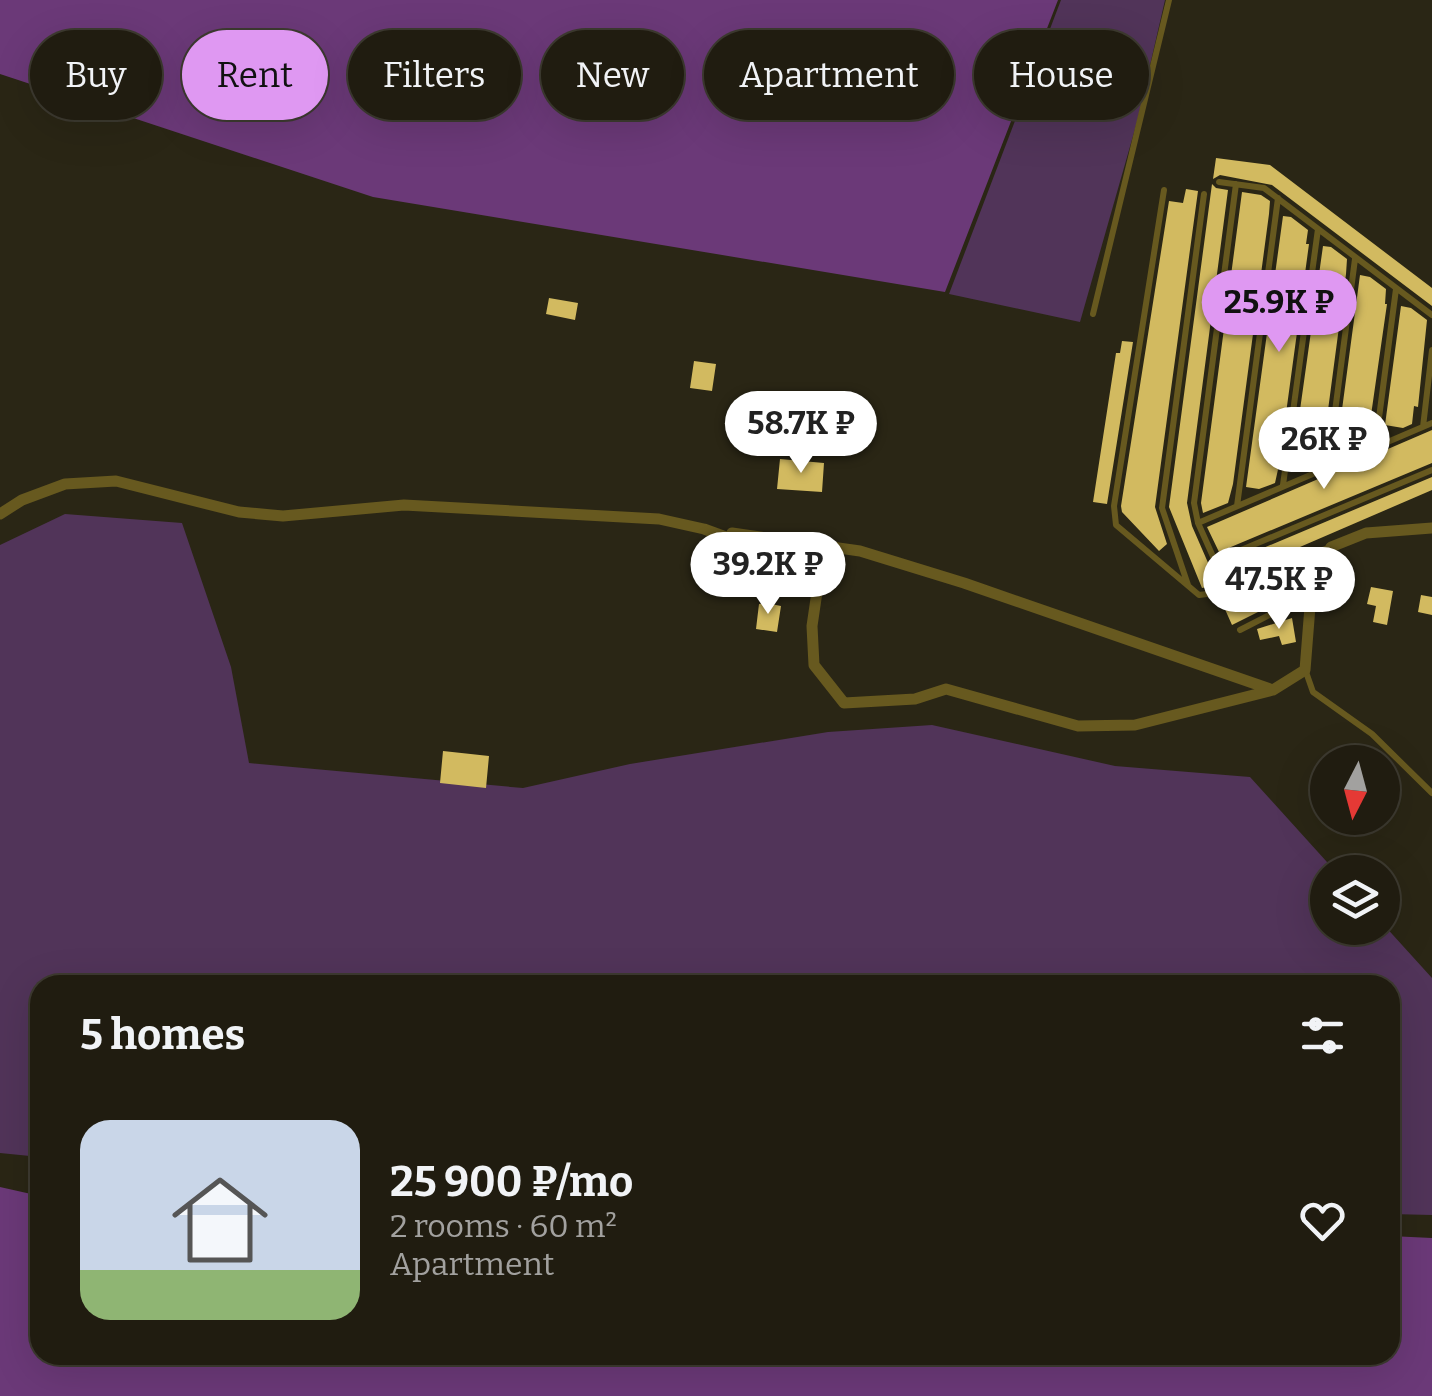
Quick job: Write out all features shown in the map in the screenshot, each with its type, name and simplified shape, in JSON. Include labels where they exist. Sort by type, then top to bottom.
[{"type":"street","points":[[0,514],[22,500],[65,484],[116,481],[239,512],[283,516],[344,508],[464,506],[659,518],[704,529],[860,551],[1273,690]]},
{"type":"street","points":[[704,529],[796,562],[808,572],[818,585],[812,626],[814,665],[844,703],[915,699],[946,690],[1078,726],[1135,725],[1273,690],[1305,670],[1311,594],[1331,547],[1366,533],[1432,528]]},
{"type":"lane","points":[[1094,314],[1169,0]]},
{"type":"lane","points":[[1219,182],[1264,188],[1432,315]]},
{"type":"lane","points":[[1236,184],[1194,503],[1198,523],[1215,561],[1432,470]]},
{"type":"lane","points":[[1164,190],[1114,506],[1116,525],[1199,595],[1215,593],[1331,547]]},
{"type":"lane","points":[[1188,586],[1162,508],[1204,194]]},
{"type":"lane","points":[[1237,506],[1278,198]]},
{"type":"lane","points":[[1283,485],[1318,229]]},
{"type":"lane","points":[[1328,466],[1355,258]]},
{"type":"lane","points":[[1375,448],[1396,288]]},
{"type":"lane","points":[[1423,427],[1432,350]]},
{"type":"lane","points":[[1198,523],[1432,423]]},
{"type":"lane","points":[[1240,630],[1311,594]]},
{"type":"lane","points":[[1305,670],[1312,692],[1372,734],[1432,793]]},
{"type":"shaded area","points":[[0,0],[1058,0],[1046,30],[974,30],[974,120],[1012,120],[945,292],[373,197],[139,120],[162,120],[162,30],[30,30],[30,84],[0,74]]},
{"type":"shaded area","points":[[1061,0],[1165,0],[1149,70],[1149,30],[1050,30]]},
{"type":"shaded area","points":[[1015,120],[1137,120],[1080,322],[949,294]]},
{"type":"shaded area","points":[[65,514],[182,523],[231,667],[249,763],[523,788],[630,764],[828,732],[932,725],[1115,766],[1250,777],[1321,855],[1310,855],[1310,945],[1400,943],[1432,978],[1432,1215],[1400,1214],[1400,975],[30,975],[30,1156],[0,1153],[0,545]]},
{"type":"shaded area","points":[[0,1187],[30,1194],[30,1365],[1400,1365],[1400,1236],[1432,1238],[1432,1396],[0,1396]]},
{"type":"building","points":[[1216,158],[1270,165],[1432,288],[1432,306],[1272,185],[1220,175],[1213,179]]},
{"type":"building","points":[[1212,184],[1228,190],[1187,503],[1209,565],[1218,567],[1432,477],[1432,490],[1202,588],[1169,507]]},
{"type":"building","points":[[1186,189],[1198,191],[1155,507],[1167,544],[1159,551],[1122,512],[1121,506],[1169,201],[1183,203]]},
{"type":"building","points":[[1242,192],[1270,201],[1269,214],[1233,484],[1228,503],[1203,513],[1201,503]]},
{"type":"building","points":[[1283,216],[1291,217],[1308,230],[1309,244],[1279,465],[1275,483],[1259,489],[1246,487]]},
{"type":"building","points":[[1323,246],[1347,259],[1346,274],[1321,463],[1306,469],[1292,467]]},
{"type":"building","points":[[1360,275],[1386,289],[1387,304],[1367,443],[1354,449],[1337,447]]},
{"type":"building","points":[[549,298],[578,303],[575,320],[546,314]]},
{"type":"building","points":[[1401,306],[1427,320],[1418,407],[1414,406],[1412,424],[1403,428],[1385,425]]},
{"type":"building","points":[[1122,341],[1133,342],[1107,504],[1093,502],[1116,353],[1120,353]]},
{"type":"building","points":[[694,361],[716,364],[712,391],[690,388]]},
{"type":"building","points":[[1432,430],[1432,463],[1219,552],[1207,527]]},
{"type":"building","points":[[780,459],[824,463],[822,492],[777,489]]},
{"type":"building","points":[[1293,568],[1298,581],[1308,576],[1302,590],[1232,625],[1220,598]]},
{"type":"building","points":[[1371,587],[1393,591],[1387,625],[1373,622],[1376,606],[1367,604]]},
{"type":"building","points":[[1421,595],[1432,597],[1432,615],[1418,612]]},
{"type":"building","points":[[759,604],[781,606],[777,632],[756,629]]},
{"type":"building","points":[[1292,618],[1296,642],[1282,645],[1279,636],[1260,640],[1257,629]]},
{"type":"building","points":[[443,751],[489,756],[486,788],[440,783]]}]
